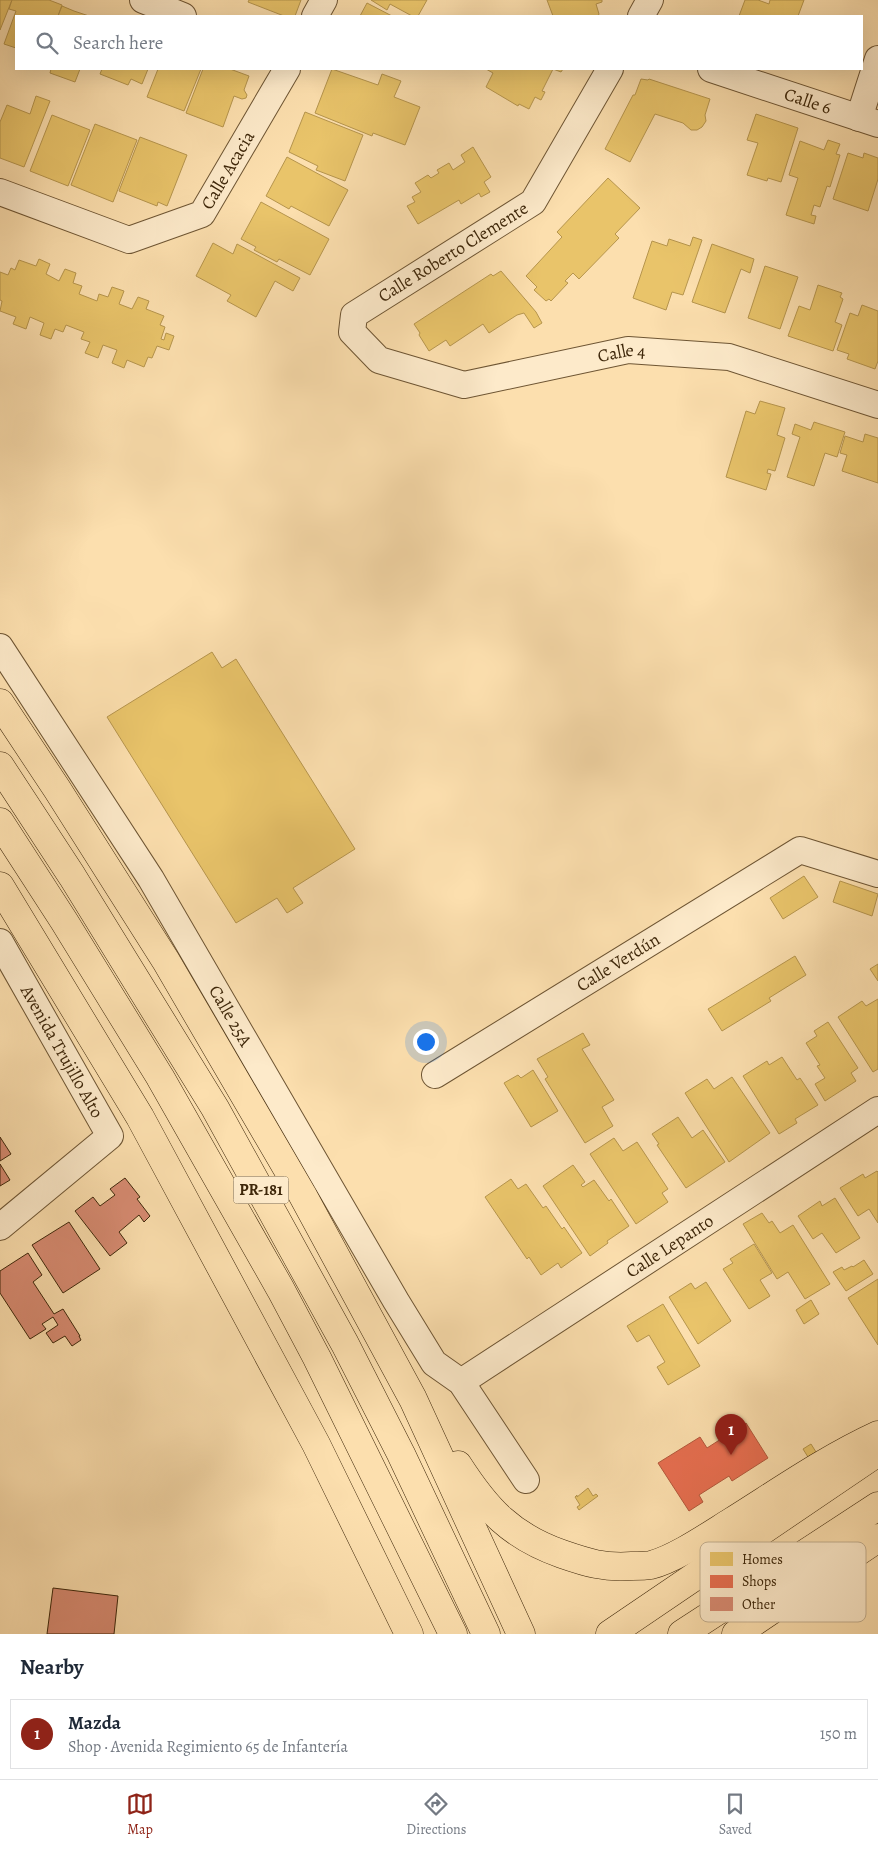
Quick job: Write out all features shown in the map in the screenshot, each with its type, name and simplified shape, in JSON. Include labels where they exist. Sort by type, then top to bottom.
[{"type":"highway","points":[[0,703],[58,789],[166,961],[302,1194],[413,1398],[521,1634]]},
{"type":"highway","name":"PR-181","points":[[0,766],[72,876],[215,1108],[345,1344],[401,1454],[486,1634]]},
{"type":"highway","name":"PR-181","points":[[0,822],[64,921],[160,1077],[281,1290],[317,1358],[453,1634]]},
{"type":"highway","points":[[0,886],[140,1117],[316,1444],[409,1634]]},
{"type":"highway","points":[[413,1398],[437,1429],[476,1493],[494,1513],[520,1535],[586,1563],[611,1568],[651,1565],[678,1553],[706,1538],[847,1450],[878,1435]]},
{"type":"highway","points":[[745,1542],[878,1452]]},
{"type":"highway","points":[[823,1542],[878,1506]]},
{"type":"highway","points":[[866,1546],[878,1538]]},
{"type":"highway","points":[[610,1634],[700,1573]]},
{"type":"highway","points":[[388,1594],[391,1634]]},
{"type":"highway","points":[[682,1634],[700,1622]]},
{"type":"highway","points":[[736,1634],[754,1622]]},
{"type":"street","points":[[143,0],[181,15]]},
{"type":"street","points":[[316,15],[324,0]]},
{"type":"street","points":[[642,15],[650,0]]},
{"type":"street","points":[[869,121],[878,59]]},
{"type":"street","name":"Calle Acacia","points":[[0,192],[129,240],[202,214],[286,70]]},
{"type":"street","name":"Calle Roberto Clemente","points":[[368,349],[352,332],[354,316],[533,202],[609,70]]},
{"type":"street","name":"Calle 6","points":[[715,70],[869,121]]},
{"type":"street","name":"Calle 4","points":[[368,349],[379,360],[464,385],[628,350],[729,357],[878,405]]},
{"type":"street","name":"Calle 25A","points":[[0,647],[151,879],[396,1301],[434,1363],[461,1382]]},
{"type":"street","name":"Calle Verdún","points":[[435,1075],[800,850],[878,874]]},
{"type":"street","name":"Avenida Trujillo Alto","points":[[0,942],[110,1136],[0,1227]]},
{"type":"street","name":"Calle Lepanto","points":[[461,1382],[878,1110]]},
{"type":"street","points":[[461,1382],[526,1480]]},
{"type":"building: Homes","points":[[0,0],[12,0],[0,30]]},
{"type":"building: Homes","points":[[12,0],[49,0],[62,5],[58,15],[15,15],[15,48],[4,44],[16,11],[9,9]]},
{"type":"building: Homes","points":[[249,0],[301,0],[295,15],[281,15],[248,2]]},
{"type":"building: Homes","points":[[371,0],[427,0],[419,15],[410,15],[390,4],[387,10]]},
{"type":"building: Homes","points":[[547,0],[602,0],[602,2],[596,4],[598,15],[553,15]]},
{"type":"building: Homes","points":[[745,0],[758,0],[769,4],[770,0],[804,0],[798,15],[739,15]]},
{"type":"building: Homes","points":[[367,3],[390,15],[361,15]]},
{"type":"building: Homes","points":[[62,6],[86,15],[58,15]]},
{"type":"building: Homes","points":[[51,70],[80,70],[75,82],[50,73]]},
{"type":"building: Homes","points":[[102,70],[148,70],[142,84],[131,79],[128,85],[100,74]]},
{"type":"building: Homes","points":[[158,70],[201,70],[184,111],[147,97]]},
{"type":"building: Homes","points":[[203,70],[233,70],[249,76],[244,90],[247,95],[246,98],[242,99],[234,96],[223,127],[186,113]]},
{"type":"building: Homes","points":[[332,70],[378,85],[382,74],[401,81],[394,97],[420,107],[405,145],[373,133],[372,136],[315,113]]},
{"type":"building: Homes","points":[[488,70],[552,70],[542,91],[545,92],[541,100],[535,97],[529,109],[519,104],[518,106],[486,87],[493,73]]},
{"type":"building: Homes","points":[[641,79],[649,79],[710,99],[705,115],[706,121],[697,130],[691,130],[683,123],[655,114],[630,162],[605,149],[633,95],[635,95]]},
{"type":"building: Homes","points":[[36,96],[50,101],[24,167],[0,158],[0,122],[7,105],[30,114]]},
{"type":"building: Homes","points":[[305,112],[363,135],[345,181],[316,170],[318,166],[289,152]]},
{"type":"building: Homes","points":[[756,114],[798,128],[781,182],[768,178],[767,181],[747,175],[758,143],[747,140]]},
{"type":"building: Homes","points":[[52,115],[90,130],[68,186],[30,171]]},
{"type":"building: Homes","points":[[95,124],[137,140],[113,202],[71,185]]},
{"type":"building: Homes","points":[[140,137],[187,155],[167,206],[158,202],[157,206],[119,191]]},
{"type":"building: Homes","points":[[828,140],[840,144],[836,154],[840,155],[830,187],[827,186],[820,207],[814,205],[811,215],[816,216],[814,224],[786,215],[798,178],[789,175],[800,141],[824,150]]},
{"type":"building: Homes","points":[[473,147],[491,177],[484,182],[490,192],[481,197],[479,193],[461,204],[459,200],[418,224],[407,206],[415,202],[412,197],[421,192],[415,183],[428,175],[431,178],[439,173],[437,170],[449,163],[453,170],[465,162],[461,155]]},
{"type":"building: Homes","points":[[848,153],[863,158],[864,153],[878,158],[878,179],[868,211],[833,199]]},
{"type":"building: Homes","points":[[287,157],[348,190],[329,226],[291,206],[289,209],[266,196]]},
{"type":"building: Homes","points":[[608,178],[640,208],[615,234],[619,238],[579,279],[573,273],[565,281],[568,283],[551,301],[549,299],[546,301],[534,290],[537,287],[526,276],[562,237],[557,232]]},
{"type":"building: Homes","points":[[261,202],[329,239],[310,275],[279,259],[277,262],[254,250],[256,247],[241,239]]},
{"type":"building: Homes","points":[[693,237],[702,240],[683,295],[672,292],[666,310],[633,298],[652,241],[667,246],[669,239],[690,246]]},
{"type":"building: Homes","points":[[213,243],[233,254],[237,244],[300,278],[293,291],[275,281],[256,317],[227,301],[231,295],[196,276]]},
{"type":"building: Homes","points":[[712,244],[754,259],[750,273],[741,269],[725,313],[692,302]]},
{"type":"building: Homes","points":[[39,259],[50,264],[46,274],[59,281],[65,269],[76,273],[73,283],[82,286],[79,294],[97,301],[99,294],[108,297],[112,287],[124,291],[119,304],[132,309],[138,297],[149,301],[146,309],[164,316],[160,325],[165,327],[161,339],[164,340],[166,333],[174,336],[169,350],[157,346],[152,358],[148,357],[144,367],[127,360],[124,368],[112,363],[117,350],[103,345],[98,358],[85,353],[90,342],[81,339],[84,332],[66,325],[63,332],[55,329],[51,339],[40,335],[44,323],[30,317],[26,329],[13,324],[16,317],[0,311],[2,301],[0,300],[0,272],[8,275],[11,268],[15,270],[19,260],[36,266]]},
{"type":"building: Homes","points":[[765,266],[798,277],[780,329],[748,318]]},
{"type":"building: Homes","points":[[501,271],[536,312],[542,323],[534,328],[524,313],[517,315],[489,333],[483,324],[450,346],[446,340],[429,351],[414,324],[491,274],[493,276]]},
{"type":"building: Homes","points":[[818,285],[842,293],[840,297],[843,299],[835,322],[842,325],[833,351],[788,336],[799,306],[810,310]]},
{"type":"building: Homes","points":[[862,305],[878,311],[878,361],[875,369],[847,359],[849,354],[837,350],[850,313],[858,316]]},
{"type":"building: Homes","points":[[760,401],[785,408],[777,435],[785,438],[775,471],[768,469],[767,473],[771,474],[766,490],[726,477],[746,411],[755,414]]},
{"type":"building: Homes","points":[[814,422],[845,432],[837,457],[825,453],[814,486],[787,477],[800,437],[792,434],[795,424],[811,430]]},
{"type":"building: Homes","points":[[865,434],[878,438],[878,483],[842,471],[847,455],[840,453],[845,436],[863,442]]},
{"type":"building: Homes","points":[[212,652],[222,668],[236,659],[355,849],[293,888],[303,903],[287,913],[277,898],[236,923],[107,717]]},
{"type":"building: Homes","points":[[804,876],[818,897],[783,919],[770,898]]},
{"type":"building: Homes","points":[[840,881],[878,894],[872,916],[833,902]]},
{"type":"building: Homes","points":[[795,956],[806,975],[769,998],[771,1001],[722,1031],[708,1009]]},
{"type":"building: Homes","points":[[878,964],[878,981],[870,969]]},
{"type":"building: Homes","points":[[878,999],[878,1069],[873,1072],[838,1017],[862,1001],[866,1006]]},
{"type":"building: Homes","points":[[828,1022],[858,1068],[851,1073],[856,1081],[825,1101],[815,1084],[825,1078],[817,1066],[820,1065],[806,1043],[817,1036],[814,1031]]},
{"type":"building: Homes","points":[[583,1033],[590,1045],[582,1049],[614,1100],[602,1107],[613,1126],[585,1143],[545,1079],[548,1077],[537,1059]]},
{"type":"building: Homes","points":[[782,1057],[797,1080],[800,1078],[818,1105],[795,1119],[797,1123],[779,1134],[743,1076],[767,1061],[769,1065]]},
{"type":"building: Homes","points":[[533,1070],[558,1111],[531,1127],[504,1083],[518,1075],[521,1078]]},
{"type":"building: Homes","points":[[732,1077],[770,1133],[729,1162],[685,1093],[707,1079],[714,1089]]},
{"type":"building: Homes","points":[[678,1117],[692,1138],[703,1130],[725,1162],[686,1188],[657,1145],[659,1144],[652,1134]]},
{"type":"building: Homes","points":[[614,1138],[623,1151],[637,1142],[668,1189],[662,1193],[668,1202],[636,1224],[590,1154]]},
{"type":"building: Homes","points":[[573,1165],[585,1182],[581,1185],[583,1187],[594,1180],[609,1201],[611,1199],[629,1226],[607,1241],[608,1243],[590,1256],[543,1186]]},
{"type":"building: Homes","points":[[877,1171],[878,1223],[869,1209],[858,1216],[840,1188],[863,1174],[865,1178]]},
{"type":"building: Homes","points":[[511,1179],[518,1189],[526,1184],[543,1208],[546,1206],[562,1229],[564,1227],[582,1253],[561,1268],[558,1263],[541,1275],[529,1257],[527,1259],[485,1197]]},
{"type":"building: Homes","points":[[835,1198],[860,1238],[836,1253],[822,1233],[813,1239],[798,1216],[820,1201],[822,1206]]},
{"type":"building: Homes","points":[[762,1213],[769,1223],[772,1221],[780,1233],[793,1225],[830,1284],[805,1299],[788,1272],[777,1279],[743,1224]]},
{"type":"building: Homes","points":[[754,1244],[772,1273],[760,1280],[770,1296],[749,1309],[723,1269],[733,1263],[730,1259]]},
{"type":"building: Homes","points":[[864,1260],[873,1274],[846,1291],[833,1272],[842,1267],[844,1270],[853,1267]]},
{"type":"building: Homes","points":[[878,1279],[878,1345],[848,1298]]},
{"type":"building: Homes","points":[[706,1282],[731,1321],[698,1344],[669,1297],[691,1283],[695,1289]]},
{"type":"building: Homes","points":[[811,1300],[819,1314],[804,1324],[796,1310]]},
{"type":"building: Homes","points":[[663,1304],[700,1366],[668,1385],[657,1367],[665,1362],[649,1335],[637,1342],[627,1326]]},
{"type":"building: Homes","points":[[811,1444],[816,1452],[808,1457],[803,1449]]},
{"type":"building: Homes","points":[[588,1488],[593,1496],[596,1494],[598,1496],[579,1510],[577,1507],[580,1505],[575,1497]]},
{"type":"building: Shops","points":[[746,1423],[768,1458],[732,1481],[729,1476],[699,1495],[703,1502],[689,1511],[658,1463],[700,1437],[707,1448]]},
{"type":"building: Other","points":[[0,1137],[11,1154],[0,1161]]},
{"type":"building: Other","points":[[0,1164],[10,1180],[0,1186]]},
{"type":"building: Other","points":[[125,1178],[140,1197],[137,1199],[150,1216],[144,1222],[139,1215],[119,1232],[127,1243],[110,1256],[75,1211],[93,1197],[100,1206],[115,1195],[110,1189]]},
{"type":"building: Other","points":[[69,1222],[100,1269],[63,1293],[32,1245]]},
{"type":"building: Other","points":[[28,1253],[42,1275],[33,1282],[54,1314],[63,1309],[80,1336],[81,1340],[72,1346],[65,1336],[53,1343],[46,1333],[58,1325],[53,1317],[42,1324],[46,1329],[30,1339],[0,1293],[0,1271]]},
{"type":"building: Other","points":[[53,1588],[118,1596],[114,1634],[47,1634]]},
{"type":"place","name":"Mazda","points":[[731,1455]]}]
